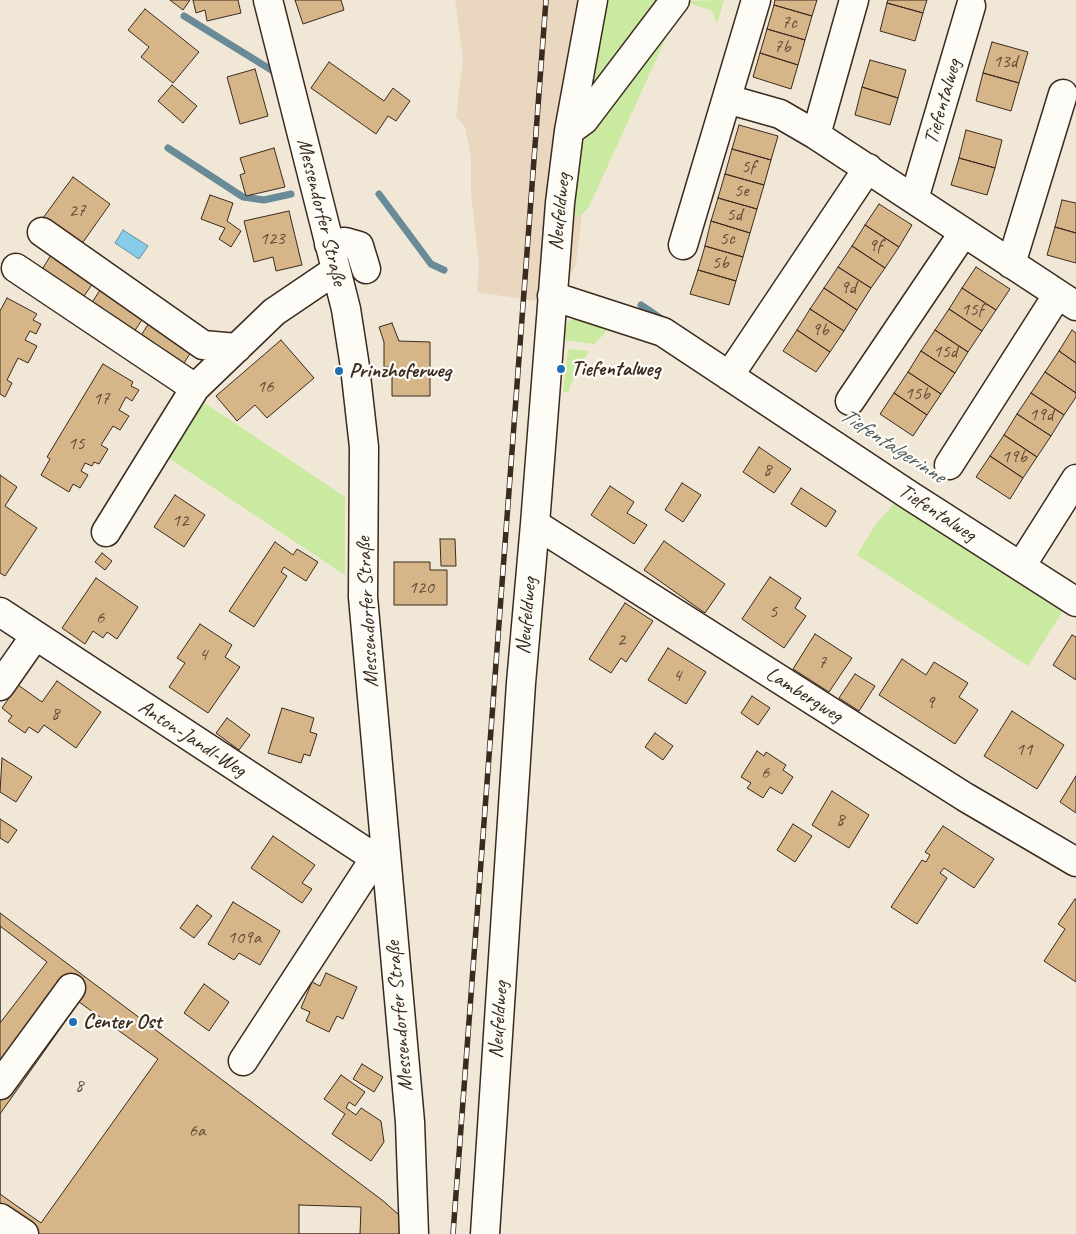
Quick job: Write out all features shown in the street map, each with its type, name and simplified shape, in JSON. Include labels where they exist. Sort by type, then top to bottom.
[{"type":"street","name":"Messendorfer Straße","points":[[268,0],[346,309],[364,447],[364,597],[380,858],[410,1122],[414,1234]]},
{"type":"street","name":"Neufeldweg","points":[[485,1234],[521,683],[552,296],[569,131],[593,0]]},
{"type":"street","points":[[569,131],[584,120],[675,0]]},
{"type":"street","points":[[683,245],[756,0]]},
{"type":"street","points":[[816,135],[854,0]]},
{"type":"street","name":"Tiefentalweg","points":[[914,199],[971,6]]},
{"type":"street","points":[[1010,264],[1063,94]]},
{"type":"street","points":[[727,99],[780,114],[816,135],[1067,300],[949,465]]},
{"type":"street","points":[[729,376],[868,168]]},
{"type":"street","points":[[42,232],[203,345],[237,348]]},
{"type":"street","points":[[850,400],[964,232]]},
{"type":"street","points":[[329,244],[345,242],[359,246],[366,269]]},
{"type":"street","points":[[16,268],[195,388]]},
{"type":"street","points":[[106,532],[195,388],[274,312],[336,270]]},
{"type":"street","name":"Tiefentalweg","points":[[552,296],[663,332],[1076,602]]},
{"type":"street","points":[[1020,566],[1076,479]]},
{"type":"street","name":"Lambergweg","points":[[535,524],[965,797],[1076,862]]},
{"type":"street","name":"Anton-Jandl-Weg","points":[[0,612],[380,858]]},
{"type":"street","points":[[0,686],[35,636]]},
{"type":"street","points":[[244,1061],[380,858]]},
{"type":"street","points":[[0,1085],[71,988]]},
{"type":"street","points":[[0,1218],[24,1234]]},
{"type":"shaded area","points":[[455,0],[590,0],[580,146],[581,225],[576,263],[566,286],[541,302],[477,292],[479,264],[471,193],[471,157],[465,127],[456,117],[463,59]]},
{"type":"green space","points":[[605,0],[662,0],[588,97]]},
{"type":"green space","points":[[724,0],[717,24],[712,11],[685,1]]},
{"type":"green space","points":[[674,13],[676,16],[589,207],[581,215],[571,216],[578,149]]},
{"type":"green space","points":[[585,316],[608,323],[605,333],[594,344],[561,340],[561,331],[566,323],[574,318]]},
{"type":"green space","points":[[568,349],[589,351],[575,374],[568,392],[563,392]]},
{"type":"green space","points":[[199,399],[345,497],[345,575],[167,457]]},
{"type":"green space","points":[[900,497],[1065,608],[1028,666],[857,555],[875,525]]},
{"type":"water","points":[[123,230],[148,246],[139,259],[115,243]]},
{"type":"building","points":[[170,0],[190,0],[183,10]]},
{"type":"building","points":[[193,0],[238,0],[241,13],[207,21],[205,10],[196,13]]},
{"type":"building","points":[[295,0],[341,0],[344,10],[303,24]]},
{"type":"building","points":[[775,0],[817,0],[812,16],[774,5]]},
{"type":"building","points":[[888,0],[927,0],[923,13],[887,3]]},
{"type":"building","points":[[887,3],[923,13],[915,41],[880,31]]},
{"type":"building","points":[[774,5],[812,16],[805,40],[767,29]]},
{"type":"building","points":[[145,9],[199,52],[173,83],[141,57],[149,47],[128,30]]},
{"type":"building","points":[[767,29],[805,40],[798,65],[760,53]]},
{"type":"building","points":[[992,42],[1028,52],[1019,83],[983,73]]},
{"type":"building","points":[[760,53],[798,65],[791,89],[753,77]]},
{"type":"building","points":[[870,60],[906,70],[898,98],[862,87]]},
{"type":"building","points":[[329,62],[384,101],[393,88],[410,101],[396,121],[388,116],[376,134],[311,88]]},
{"type":"building","points":[[255,69],[268,116],[240,124],[227,77]]},
{"type":"building","points":[[983,73],[1019,83],[1011,111],[976,101]]},
{"type":"building","points":[[172,85],[197,106],[183,123],[158,101]]},
{"type":"building","points":[[862,87],[898,98],[890,125],[855,115]]},
{"type":"building","points":[[739,125],[778,136],[771,160],[732,149]]},
{"type":"building","points":[[966,130],[1002,140],[995,168],[959,158]]},
{"type":"building","points":[[274,148],[285,187],[246,196],[240,175],[245,173],[240,158]]},
{"type":"building","points":[[732,149],[771,160],[764,185],[725,174]]},
{"type":"building","points":[[959,158],[995,168],[987,195],[951,185]]},
{"type":"building","points":[[725,174],[764,185],[757,209],[718,198]]},
{"type":"building","points":[[73,177],[110,204],[81,245],[43,218]]},
{"type":"building","points":[[210,195],[233,203],[227,221],[241,231],[231,247],[219,239],[225,228],[201,219]]},
{"type":"building","points":[[718,198],[757,209],[750,233],[711,221]]},
{"type":"building","points":[[1062,200],[1076,203],[1076,233],[1055,227]]},
{"type":"building","points":[[879,204],[912,225],[899,247],[865,225]]},
{"type":"building","points":[[289,211],[302,265],[276,271],[273,257],[254,262],[244,221]]},
{"type":"building","points":[[711,221],[750,233],[743,257],[705,246]]},
{"type":"building","points":[[865,225],[899,247],[885,268],[852,246]]},
{"type":"building","points":[[1055,227],[1076,233],[1076,263],[1047,255]]},
{"type":"building","points":[[705,246],[743,257],[736,281],[698,270]]},
{"type":"building","points":[[852,246],[885,268],[871,288],[838,267]]},
{"type":"building","points":[[51,255],[93,283],[82,299],[41,271]]},
{"type":"building","points":[[838,267],[871,288],[857,310],[824,288]]},
{"type":"building","points":[[976,267],[1010,289],[996,310],[962,288]]},
{"type":"building","points":[[698,270],[736,281],[729,305],[690,294]]},
{"type":"building","points":[[102,287],[145,315],[134,332],[91,304]]},
{"type":"building","points":[[824,288],[857,310],[844,331],[810,309]]},
{"type":"building","points":[[962,288],[996,310],[982,331],[949,309]]},
{"type":"building","points":[[7,298],[37,314],[33,320],[41,324],[36,334],[30,331],[25,340],[37,346],[28,363],[18,358],[7,380],[12,383],[5,397],[0,394],[0,311]]},
{"type":"building","points":[[810,309],[844,331],[830,352],[797,330]]},
{"type":"building","points":[[949,309],[982,331],[968,352],[935,330]]},
{"type":"building","points":[[151,320],[193,349],[182,366],[140,337]]},
{"type":"building","points":[[392,323],[399,341],[430,342],[430,396],[392,396],[392,367],[384,367],[384,342],[379,327]]},
{"type":"building","points":[[797,330],[830,352],[816,372],[783,351]]},
{"type":"building","points":[[935,330],[968,352],[955,373],[921,351]]},
{"type":"building","points":[[1072,330],[1076,333],[1076,363],[1059,351]]},
{"type":"building","points":[[281,340],[314,378],[267,418],[255,405],[237,421],[216,396]]},
{"type":"building","points":[[921,351],[955,373],[941,394],[908,372]]},
{"type":"building","points":[[1059,351],[1076,363],[1076,393],[1045,372]]},
{"type":"building","points":[[103,364],[133,382],[131,386],[139,390],[132,401],[126,397],[119,410],[129,416],[120,430],[113,426],[101,445],[108,449],[99,464],[94,462],[92,466],[85,463],[81,471],[88,475],[80,488],[73,484],[69,492],[41,475],[50,459],[47,457]]},
{"type":"building","points":[[908,372],[941,394],[927,415],[894,393]]},
{"type":"building","points":[[1045,372],[1076,393],[1076,397],[1064,415],[1031,393]]},
{"type":"building","points":[[894,393],[927,415],[913,436],[880,414]]},
{"type":"building","points":[[1031,393],[1064,415],[1051,436],[1017,414]]},
{"type":"building","points":[[1017,414],[1051,436],[1037,457],[1004,435]]},
{"type":"building","points":[[1004,435],[1037,457],[1023,478],[990,456]]},
{"type":"building","points":[[759,447],[791,469],[774,493],[743,472]]},
{"type":"building","points":[[990,456],[1023,478],[1010,499],[976,477]]},
{"type":"building","points":[[0,475],[17,487],[5,506],[37,528],[5,576],[0,573]]},
{"type":"building","points":[[682,483],[701,495],[683,522],[665,510]]},
{"type":"building","points":[[610,486],[634,502],[627,513],[647,525],[634,544],[591,515]]},
{"type":"building","points":[[801,488],[836,511],[826,527],[791,504]]},
{"type":"building","points":[[175,495],[205,515],[184,547],[154,527]]},
{"type":"building","points":[[440,539],[455,539],[456,566],[441,566]]},
{"type":"building","points":[[664,541],[725,584],[705,613],[644,570]]},
{"type":"building","points":[[275,542],[293,555],[297,549],[318,562],[306,581],[284,567],[281,572],[287,576],[254,627],[229,611]]},
{"type":"building","points":[[102,553],[112,561],[105,570],[95,562]]},
{"type":"building","points":[[394,562],[430,562],[430,570],[447,570],[447,605],[394,605]]},
{"type":"building","points":[[770,577],[801,598],[795,608],[806,616],[784,648],[742,619]]},
{"type":"building","points":[[96,578],[138,607],[117,639],[107,632],[103,638],[93,631],[85,644],[62,628]]},
{"type":"building","points":[[625,603],[653,621],[626,662],[621,658],[611,673],[589,659]]},
{"type":"building","points":[[200,624],[232,645],[225,657],[240,667],[208,713],[169,687],[185,663],[177,658]]},
{"type":"building","points":[[815,634],[852,658],[829,692],[793,669]]},
{"type":"building","points":[[1072,635],[1076,637],[1076,680],[1053,665]]},
{"type":"building","points":[[668,648],[706,672],[686,704],[648,680]]},
{"type":"building","points":[[902,659],[926,675],[934,662],[968,683],[959,697],[978,710],[955,744],[879,695]]},
{"type":"building","points":[[855,674],[875,686],[859,711],[839,698]]},
{"type":"building","points":[[57,681],[101,712],[76,748],[44,725],[38,733],[29,727],[25,733],[8,721],[12,716],[2,708],[18,685],[42,702]]},
{"type":"building","points":[[752,696],[770,708],[758,725],[741,713]]},
{"type":"building","points":[[282,708],[314,718],[310,732],[317,734],[310,756],[304,754],[301,763],[268,753]]},
{"type":"building","points":[[1012,711],[1064,745],[1037,789],[984,756]]},
{"type":"building","points":[[227,718],[250,735],[239,750],[216,733]]},
{"type":"building","points":[[655,733],[673,746],[663,760],[645,747]]},
{"type":"building","points":[[757,751],[764,756],[766,752],[786,765],[783,770],[793,777],[782,794],[770,787],[763,798],[747,788],[751,783],[741,777]]},
{"type":"building","points":[[2,758],[32,777],[16,802],[0,792]]},
{"type":"building","points":[[1076,776],[1076,813],[1060,802]]},
{"type":"building","points":[[832,791],[869,815],[849,848],[812,825]]},
{"type":"building","points":[[0,819],[17,830],[8,843],[0,838]]},
{"type":"building","points":[[793,824],[812,836],[795,862],[777,850]]},
{"type":"building","points":[[943,826],[994,859],[974,888],[944,868],[940,873],[947,878],[917,924],[891,907],[922,860],[926,862],[930,855],[925,852]]},
{"type":"building","points":[[273,836],[315,865],[302,883],[312,889],[302,903],[251,868]]},
{"type":"building","points":[[1075,899],[1076,982],[1044,961],[1065,929],[1058,924]]},
{"type":"building","points":[[233,902],[280,931],[260,965],[239,953],[234,960],[208,944]]},
{"type":"building","points":[[197,905],[212,916],[194,938],[180,928]]},
{"type":"building","name":"Center Ost","points":[[0,913],[382,1200],[406,1221],[405,1234],[0,1234]]},
{"type":"building","name":"Center Ost","points":[[0,926],[47,962],[0,1023]]},
{"type":"building","points":[[326,973],[357,987],[343,1019],[337,1016],[329,1032],[306,1021],[310,1012],[301,1008],[312,982],[320,986]]},
{"type":"building","points":[[204,984],[229,1002],[209,1031],[184,1013]]},
{"type":"building","points":[[79,1002],[158,1059],[41,1223],[0,1194],[0,1114]]},
{"type":"building","points":[[362,1064],[383,1077],[374,1092],[353,1079]]},
{"type":"building","points":[[341,1075],[365,1092],[355,1106],[349,1102],[346,1108],[356,1115],[361,1108],[381,1121],[384,1142],[371,1161],[332,1134],[345,1114],[324,1099]]},
{"type":"building","points":[[299,1205],[361,1207],[360,1234],[299,1234]]},
{"type":"waterway","name":"Tiefentalgerinne","points":[[184,16],[273,71]]},
{"type":"waterway","name":"Tiefentalgerinne","points":[[168,148],[243,197],[264,200],[291,194]]},
{"type":"waterway","name":"Tiefentalgerinne","points":[[379,194],[431,264],[444,270]]},
{"type":"waterway","name":"Tiefentalgerinne","points":[[641,305],[663,320]]},
{"type":"railway","points":[[453,1234],[546,0]]},
{"type":"place","name":"Tiefentalweg","points":[[561,369]]},
{"type":"place","name":"Prinzhoferweg","points":[[339,371]]},
{"type":"place","name":"Center Ost","points":[[73,1022]]}]
